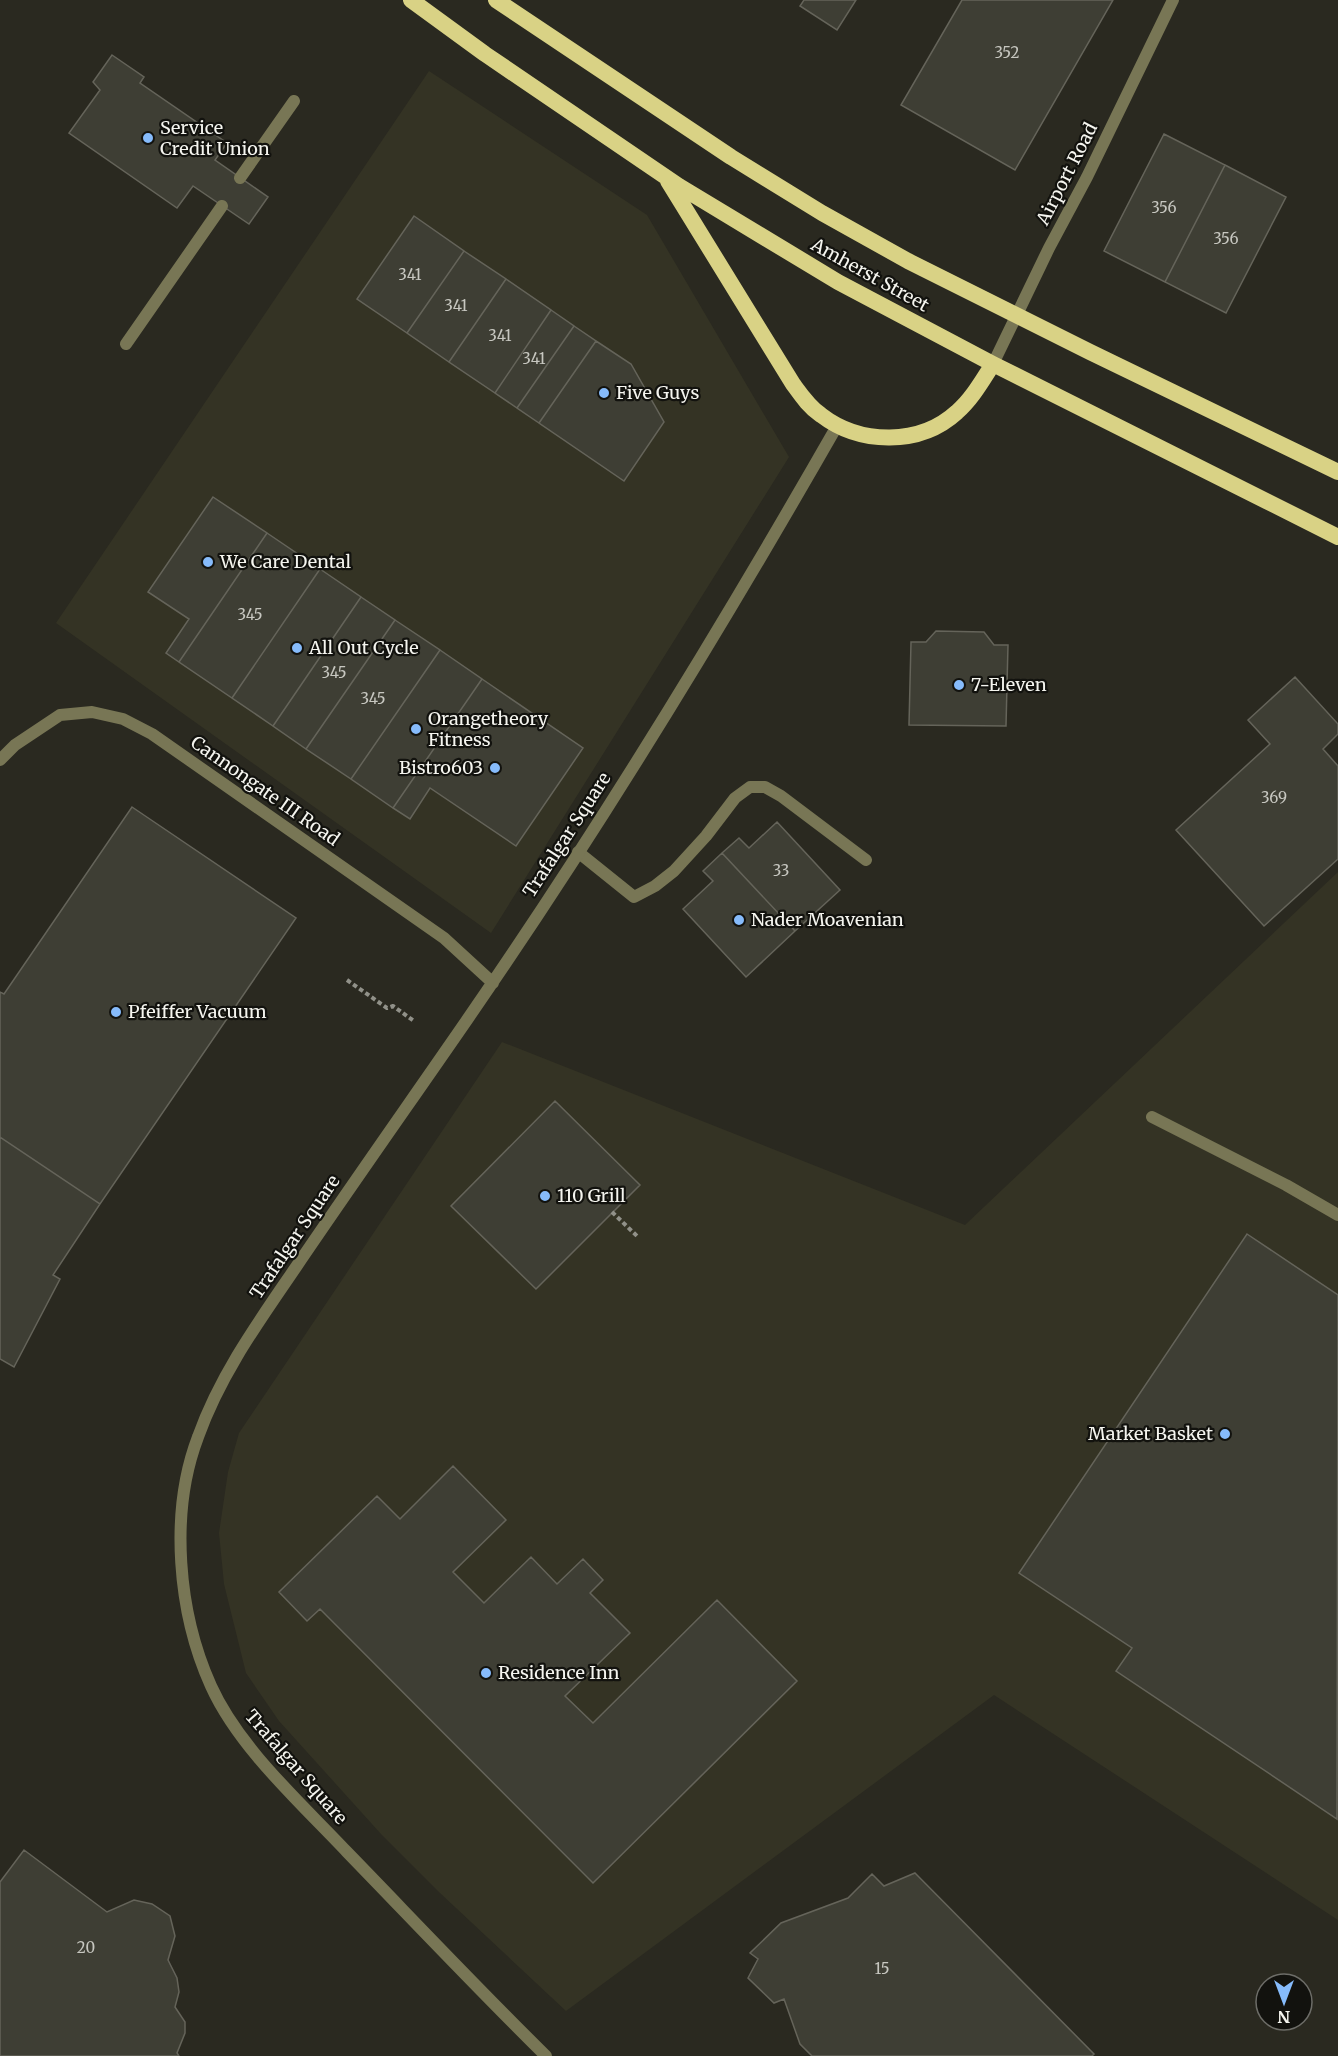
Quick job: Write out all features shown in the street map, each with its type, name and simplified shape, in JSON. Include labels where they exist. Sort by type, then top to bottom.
[{"type":"highway","name":"Amherst Street","points":[[411,0],[485,54],[665,176],[838,282],[993,364],[1338,537]]},
{"type":"highway","name":"Amherst Street","points":[[496,0],[712,145],[822,213],[908,261],[1338,472]]},
{"type":"highway","points":[[665,176],[805,401],[837,426],[871,437],[907,436],[924,431],[956,414],[968,401],[993,364]]},
{"type":"street","name":"Airport Road","points":[[993,364],[1173,0]]},
{"type":"street","points":[[240,178],[294,102]]},
{"type":"street","points":[[126,344],[222,206]]},
{"type":"street","name":"Trafalgar Square","points":[[546,2056],[304,1809],[257,1756],[226,1714],[210,1685],[190,1622],[183,1584],[180,1549],[186,1479],[196,1439],[227,1373],[251,1334],[493,983],[663,722],[837,426]]},
{"type":"street","name":"Cannongate III Road","points":[[0,760],[29,735],[60,715],[92,712],[123,719],[152,734],[444,938],[493,983]]},
{"type":"street","points":[[578,852],[634,897],[656,886],[674,872],[735,798],[750,787],[765,787],[866,860]]},
{"type":"street","points":[[1152,1117],[1286,1185],[1338,1215]]},
{"type":"path","points":[[347,980],[387,1008],[393,1006],[414,1021]]},
{"type":"path","points":[[612,1212],[637,1236]]},
{"type":"shaded area","points":[[429,71],[647,215],[789,457],[491,933],[56,623]]},
{"type":"shaded area","points":[[1338,872],[1338,1920],[994,1695],[566,2011],[440,1893],[381,1834],[279,1721],[246,1673],[224,1584],[219,1533],[228,1472],[239,1433],[502,1042],[965,1225]]},
{"type":"building","points":[[804,0],[856,0],[837,30],[800,6]]},
{"type":"building","points":[[962,0],[1113,0],[1015,170],[901,105]]},
{"type":"building","name":"Service Credit Union","points":[[112,55],[144,77],[140,83],[227,143],[215,160],[268,197],[249,224],[193,186],[177,208],[69,133],[100,90],[93,82]]},
{"type":"building","points":[[1164,134],[1225,165],[1165,282],[1104,251]]},
{"type":"building","points":[[1225,165],[1286,197],[1226,313],[1165,282]]},
{"type":"building","points":[[414,216],[464,251],[407,333],[357,299]]},
{"type":"building","points":[[464,251],[506,279],[449,362],[407,333]]},
{"type":"building","points":[[506,279],[551,310],[495,393],[449,362]]},
{"type":"building","points":[[551,310],[574,326],[517,408],[495,393]]},
{"type":"building","points":[[574,326],[596,341],[539,423],[517,408]]},
{"type":"building","name":"Five Guys","points":[[596,341],[631,364],[664,422],[624,481],[539,423]]},
{"type":"building","name":"We Care Dental","points":[[213,497],[267,533],[179,662],[166,653],[189,619],[148,592]]},
{"type":"building","points":[[267,533],[320,569],[232,698],[179,662]]},
{"type":"building","name":"All Out Cycle","points":[[320,569],[361,597],[273,726],[232,698]]},
{"type":"building","points":[[361,597],[395,620],[306,749],[273,726]]},
{"type":"building","points":[[395,620],[440,650],[351,779],[306,749]]},
{"type":"building","name":"7-Eleven","points":[[936,631],[984,632],[994,645],[1008,645],[1006,726],[909,725],[911,642],[926,642]]},
{"type":"building","name":"Orangetheory Fitness","points":[[440,650],[482,679],[393,808],[351,779]]},
{"type":"building","points":[[1295,677],[1338,724],[1338,734],[1323,749],[1338,766],[1338,859],[1264,926],[1176,830],[1270,744],[1248,720]]},
{"type":"building","name":"Bistro603","points":[[482,679],[583,748],[516,846],[430,788],[410,819],[393,808]]},
{"type":"building","name":"Pfeiffer Vacuum","points":[[132,807],[296,918],[100,1204],[0,1137],[0,992],[4,994]]},
{"type":"building","points":[[777,822],[840,890],[795,931],[722,853],[739,838],[749,848]]},
{"type":"building","name":"Nader Moavenian","points":[[722,853],[795,931],[746,977],[683,909],[713,881],[703,871]]},
{"type":"building","name":"110 Grill","points":[[555,1101],[640,1185],[536,1289],[451,1206]]},
{"type":"building","points":[[0,1137],[100,1204],[53,1275],[60,1279],[14,1367],[0,1359]]},
{"type":"building","name":"Market Basket","points":[[1247,1234],[1338,1295],[1337,1819],[1116,1671],[1132,1648],[1019,1573]]},
{"type":"building","name":"Residence Inn","points":[[453,1466],[506,1520],[453,1572],[484,1603],[531,1557],[557,1584],[583,1559],[603,1580],[590,1593],[630,1633],[565,1696],[593,1723],[717,1600],[797,1681],[593,1883],[320,1609],[307,1621],[279,1592],[377,1496],[400,1519]]},
{"type":"building","points":[[24,1850],[107,1912],[134,1900],[152,1904],[170,1916],[175,1936],[168,1960],[177,1978],[179,1992],[175,2007],[185,2022],[185,2033],[177,2053],[179,2056],[0,2056],[0,1882]]},
{"type":"building","points":[[915,1873],[1094,2054],[1092,2056],[812,2056],[800,2044],[784,1999],[774,2003],[748,1978],[758,1959],[750,1953],[781,1923],[848,1898],[872,1874],[884,1886]]},
{"type":"place","name":"Service Credit Union","points":[[148,138]]},
{"type":"place","name":"Five Guys","points":[[604,393]]},
{"type":"place","name":"We Care Dental","points":[[208,562]]},
{"type":"place","name":"All Out Cycle","points":[[297,648]]},
{"type":"place","name":"7-Eleven","points":[[959,685]]},
{"type":"place","name":"Orangetheory Fitness","points":[[416,729]]},
{"type":"place","name":"Bistro603","points":[[495,768]]},
{"type":"place","name":"Nader Moavenian","points":[[739,920]]},
{"type":"place","name":"Pfeiffer Vacuum","points":[[116,1012]]},
{"type":"place","name":"110 Grill","points":[[545,1196]]},
{"type":"place","name":"Market Basket","points":[[1225,1434]]},
{"type":"place","name":"Residence Inn","points":[[486,1673]]}]
